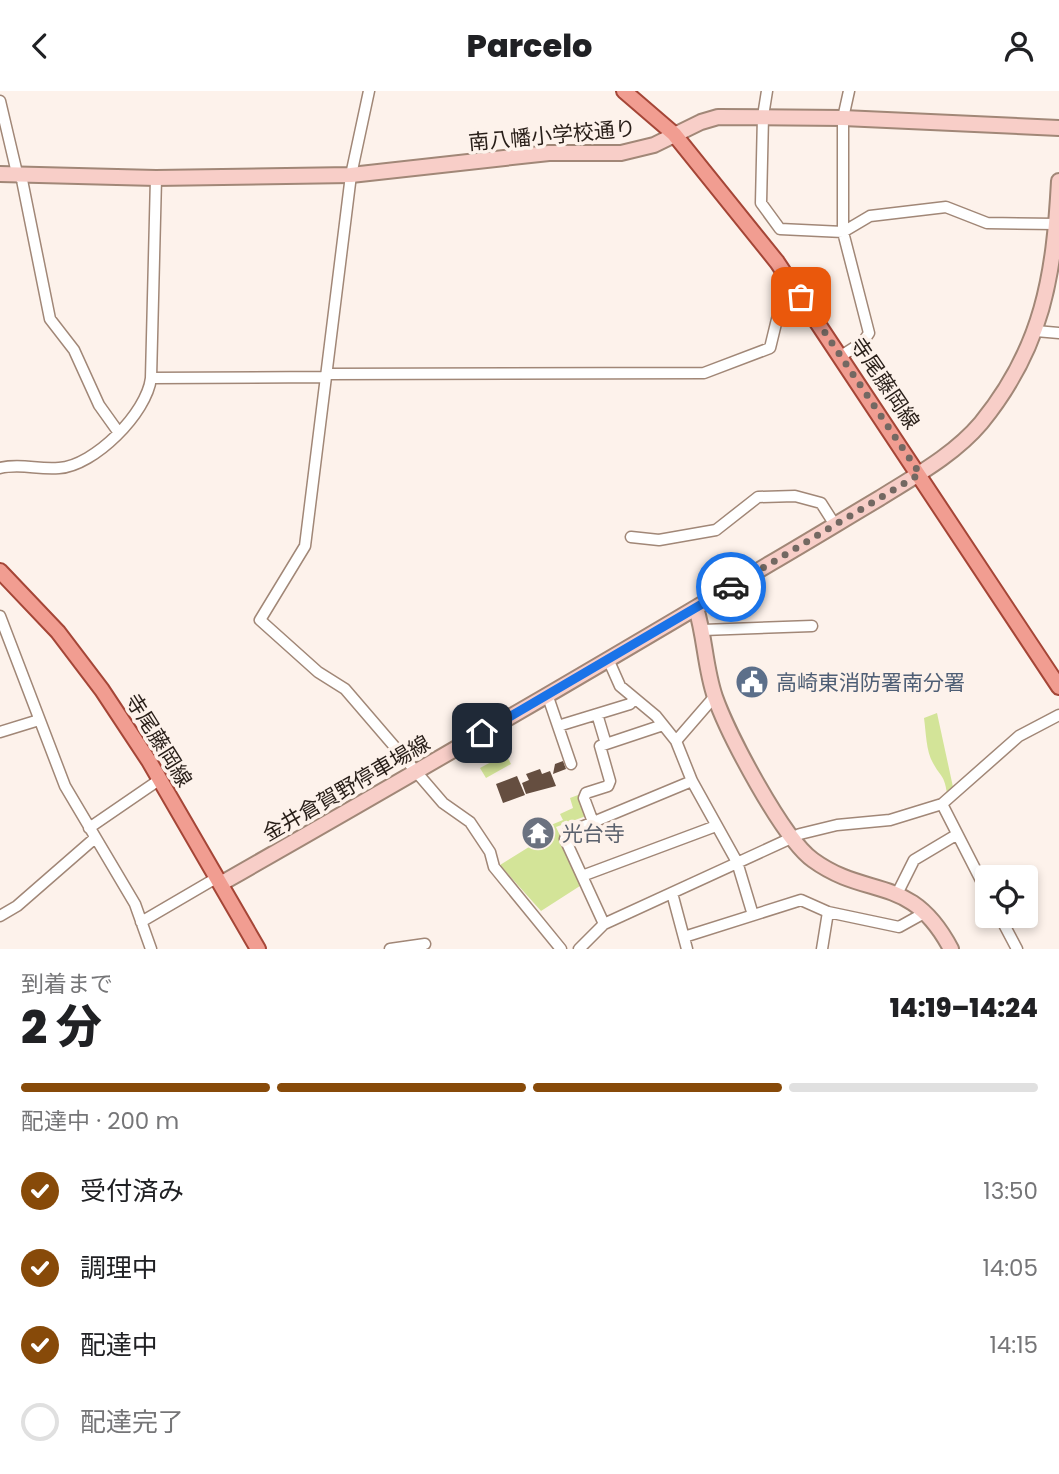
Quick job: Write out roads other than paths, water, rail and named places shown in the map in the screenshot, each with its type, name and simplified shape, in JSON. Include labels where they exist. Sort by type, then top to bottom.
[{"type":"main road","name":"寺尾藤岡線","points":[[624,91],[674,134],[718,185],[801,297],[1059,687]]},
{"type":"main road","name":"寺尾藤岡線","points":[[0,571],[58,632],[80,660],[159,780],[258,949]]},
{"type":"street","points":[[369,91],[351,175],[305,545],[260,620],[318,672],[345,689],[443,803],[470,822],[490,852],[494,867],[561,949]]},
{"type":"street","points":[[767,91],[762,116],[761,203],[780,229],[843,232],[870,216],[946,207],[987,223],[1058,215]]},
{"type":"street","points":[[841,356],[863,342],[869,333],[843,232],[843,118],[849,91]]},
{"type":"street","points":[[0,101],[16,173],[22,180],[50,319],[74,350],[99,405],[119,433]]},
{"type":"street","name":"南八幡小学校通り","points":[[0,174],[156,178],[351,175],[549,153],[621,153],[654,145],[674,134],[719,117],[843,118],[1059,128]]},
{"type":"street","points":[[0,468],[26,464],[60,468],[88,458],[119,433],[143,403],[150,378],[156,178]]},
{"type":"street","name":"金井倉賀野停車場線","points":[[220,880],[416,772],[696,608],[920,474],[962,442],[980,424],[1007,388],[1036,331],[1048,295],[1058,215],[1059,181]]},
{"type":"street","points":[[150,378],[711,372],[770,348],[779,311],[801,297]]},
{"type":"street","points":[[1036,331],[1059,333]]},
{"type":"street","points":[[631,537],[659,540],[716,530],[758,497],[774,495],[821,503],[835,525]]},
{"type":"street","points":[[696,608],[703,630],[715,696],[790,839],[827,869],[898,893],[926,912],[951,949]]},
{"type":"street","points":[[0,616],[65,786],[135,904],[151,949]]},
{"type":"street","points":[[703,630],[811,625]]},
{"type":"street","points":[[608,659],[620,686],[663,725],[676,741],[692,781],[737,862],[753,915]]},
{"type":"street","points":[[547,694],[571,764]]},
{"type":"street","points":[[676,741],[715,696]]},
{"type":"street","points":[[558,726],[630,704],[634,699]]},
{"type":"street","points":[[597,714],[606,744]]},
{"type":"street","points":[[579,949],[604,924],[790,839],[837,825],[890,820],[942,804],[1019,736],[1059,715]]},
{"type":"street","points":[[0,732],[38,720]]},
{"type":"street","points":[[593,822],[584,798],[586,793],[608,786],[610,781],[600,746],[663,725]]},
{"type":"street","points":[[89,828],[159,780]]},
{"type":"street","points":[[604,924],[565,839],[567,833],[692,781]]},
{"type":"street","points":[[942,804],[975,871]]},
{"type":"street","points":[[582,876],[716,826]]},
{"type":"street","points":[[898,893],[915,860],[956,835]]},
{"type":"street","points":[[0,916],[17,906],[95,838]]},
{"type":"street","points":[[141,922],[220,880]]},
{"type":"street","points":[[672,893],[687,949]]},
{"type":"street","points":[[684,937],[801,900],[828,912],[899,927],[926,912]]},
{"type":"street","points":[[822,949],[828,912]]},
{"type":"street","points":[[1006,928],[1017,949]]},
{"type":"street","points":[[390,949],[425,944]]},
{"type":"place","name":"高崎東消防署南分署","points":[[752,682]]},
{"type":"place","name":"光台寺","points":[[538,833]]}]
